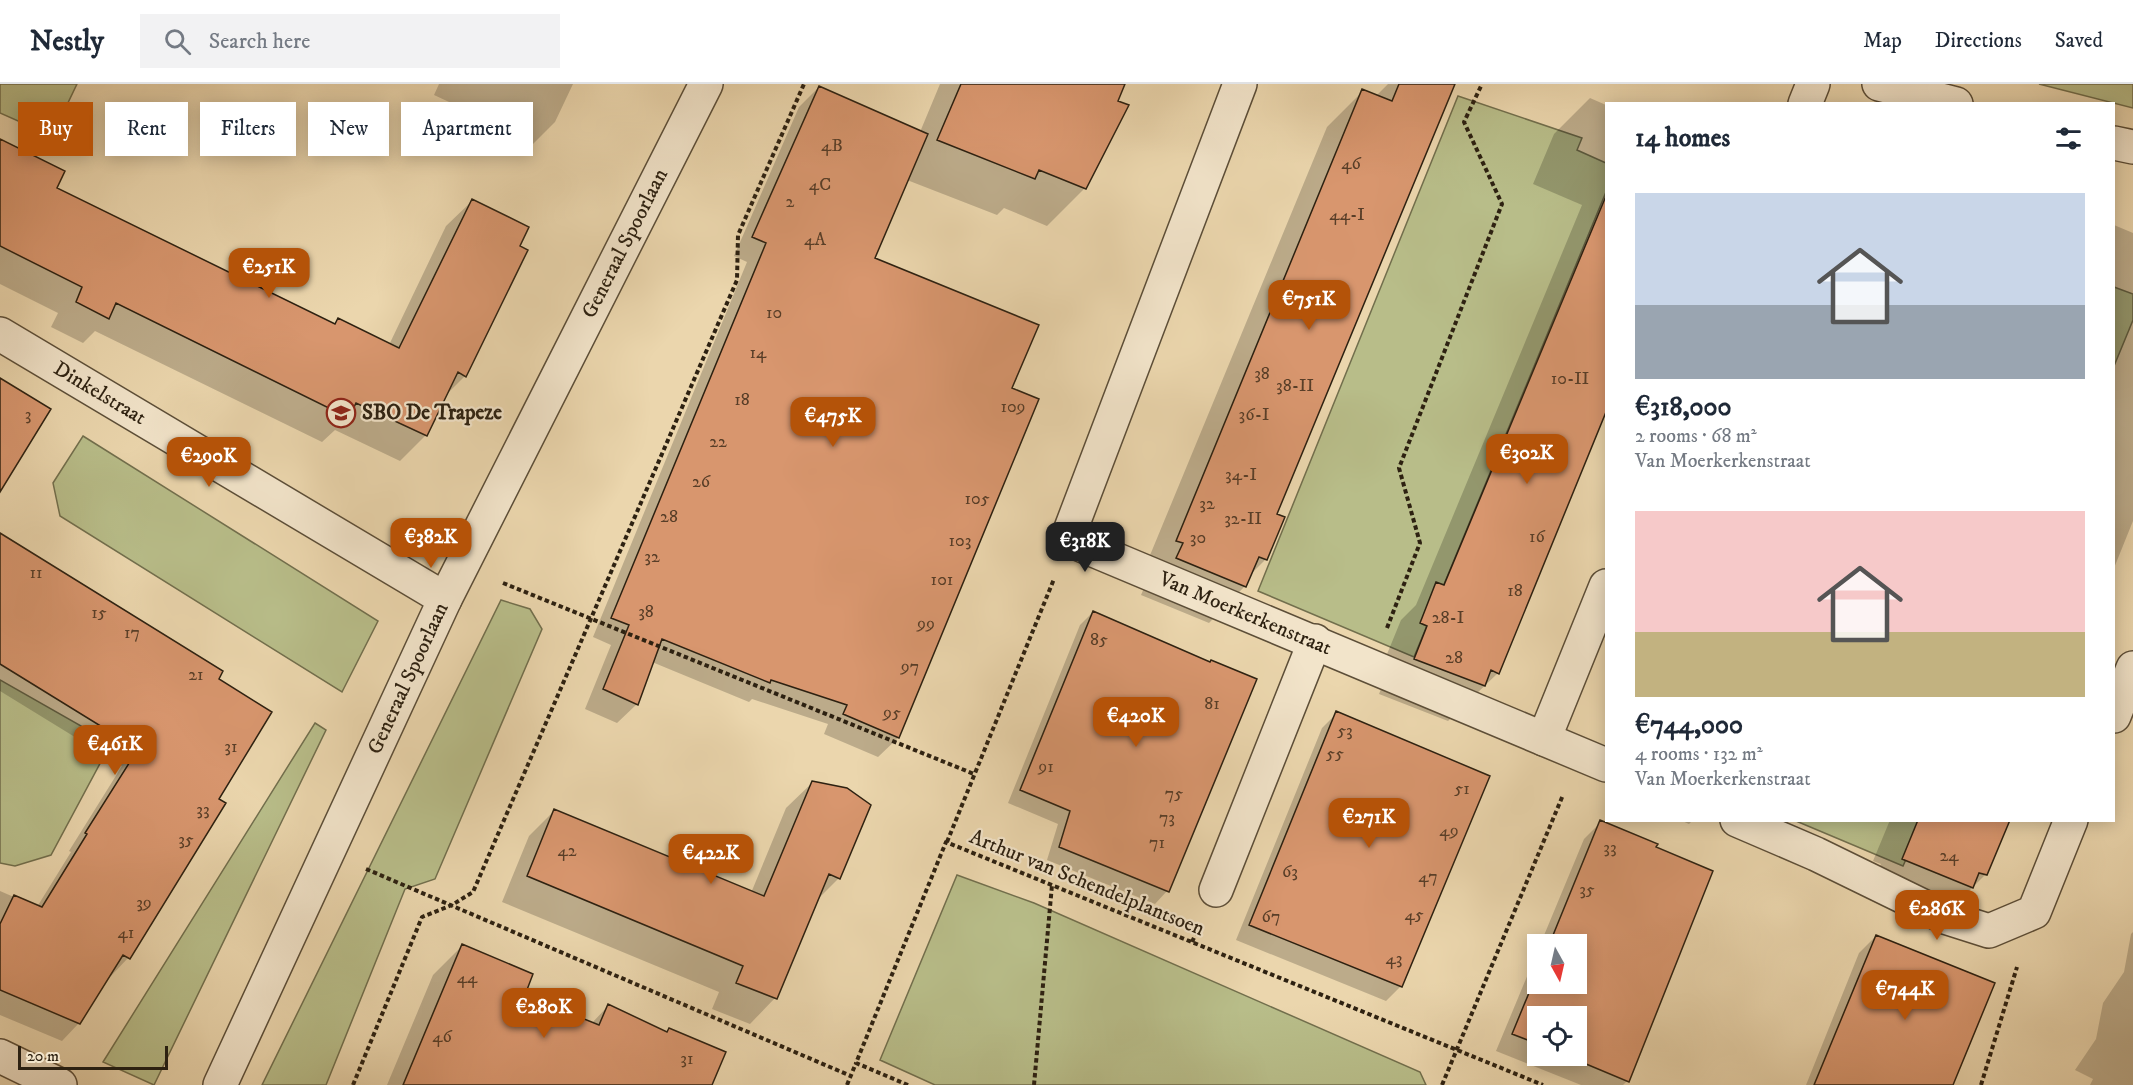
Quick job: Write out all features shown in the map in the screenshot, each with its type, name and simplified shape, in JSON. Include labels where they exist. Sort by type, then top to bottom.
[{"type":"street","name":"Generaal Spoorlaan","points":[[220,1085],[461,566],[706,84]]},
{"type":"street","points":[[1067,538],[1240,84]]},
{"type":"street","points":[[1806,102],[1813,84]]},
{"type":"street","points":[[1879,84],[1948,102]]},
{"type":"street","points":[[2115,143],[2133,147]]},
{"type":"street","name":"Dinkelstraat","points":[[0,334],[445,599]]},
{"type":"street","name":"Van Moerkerkenstraat","points":[[1067,538],[1593,759]]},
{"type":"street","points":[[1544,739],[1605,588]]},
{"type":"street","points":[[1216,890],[1315,641]]},
{"type":"street","points":[[2115,713],[2133,668]]},
{"type":"street","points":[[1742,822],[1816,854],[1945,916],[1989,931],[2034,912],[2070,822]]},
{"type":"street","points":[[0,1056],[60,1085]]},
{"type":"path","points":[[353,1085],[422,917],[452,905],[473,892],[737,280],[738,235],[804,84]]},
{"type":"path","points":[[1373,666],[1420,543],[1399,468],[1502,204],[1464,122],[1482,84]]},
{"type":"path","points":[[946,842],[1053,583],[1067,538]]},
{"type":"path","points":[[461,566],[974,774]]},
{"type":"path","points":[[1442,1085],[1593,759]]},
{"type":"path","name":"Arthur van Schendelplantsoen","points":[[847,1085],[946,842],[1544,1085]]},
{"type":"path","points":[[328,852],[850,1076]]},
{"type":"path","points":[[1034,1085],[1052,885]]},
{"type":"path","points":[[1981,1085],[2034,912]]},
{"type":"path","points":[[856,1063],[909,1085]]},
{"type":"green space","points":[[0,84],[77,84],[68,102],[18,102],[18,121],[0,113]]},
{"type":"green space","points":[[2039,84],[2133,84],[2133,108]]},
{"type":"green space","points":[[1458,96],[1582,138],[1577,150],[1605,163],[1605,194],[1414,657],[1258,591]]},
{"type":"green space","points":[[2115,287],[2133,294],[2133,320],[2115,364]]},
{"type":"green space","points":[[83,436],[378,621],[342,692],[60,516],[53,483]]},
{"type":"green space","points":[[501,600],[530,609],[542,629],[435,879],[405,889],[326,1085],[262,1085]]},
{"type":"green space","points":[[0,680],[111,743],[51,855],[15,866],[0,863]]},
{"type":"green space","points":[[315,723],[326,730],[154,1085],[103,1062]]},
{"type":"green space","points":[[1798,822],[1923,822],[1903,866]]},
{"type":"green space","points":[[957,875],[1034,903],[1420,1072],[1426,1085],[935,1085],[880,1060]]},
{"type":"building","points":[[961,84],[1125,84],[1118,101],[1129,105],[1086,189],[1039,170],[1035,179],[937,140]]},
{"type":"building","points":[[1399,84],[1455,84],[1277,514],[1285,517],[1267,560],[1259,557],[1246,587],[1176,558],[1183,543],[1176,541],[1362,89],[1392,101]]},
{"type":"building","points":[[819,86],[928,134],[875,258],[1039,325],[1012,388],[1039,399],[899,738],[843,714],[847,705],[771,680],[770,683],[662,639],[638,705],[603,689],[629,625],[611,618],[766,243],[752,237]]},
{"type":"building","points":[[0,139],[18,148],[18,156],[35,156],[65,171],[57,188],[335,324],[338,318],[399,348],[472,199],[529,227],[520,246],[528,250],[466,377],[458,372],[427,436],[356,403],[349,418],[116,303],[109,319],[76,302],[82,287],[0,246]]},
{"type":"building","points":[[1605,198],[1605,414],[1499,674],[1491,670],[1485,686],[1414,659],[1427,626],[1420,623],[1436,582],[1444,585]]},
{"type":"building","points":[[0,378],[51,409],[0,492]]},
{"type":"building","points":[[0,533],[223,671],[219,679],[272,712],[219,799],[226,803],[130,959],[123,955],[80,1024],[0,990],[0,924],[14,895],[42,907],[138,749],[0,664]]},
{"type":"building","points":[[1093,611],[1210,662],[1211,660],[1257,679],[1169,892],[1059,847],[1070,811],[1020,790]]},
{"type":"building","points":[[1336,711],[1490,776],[1402,987],[1249,925]]},
{"type":"building","points":[[812,781],[847,788],[871,805],[840,879],[829,874],[777,999],[736,983],[743,966],[527,876],[554,809],[764,896]]},
{"type":"building","points":[[1600,820],[1658,844],[1656,847],[1713,871],[1629,1082],[1587,1064],[1587,1006],[1527,1006],[1527,1040],[1512,1034],[1529,994],[1587,994],[1587,934],[1553,934]]},
{"type":"building","points":[[1917,822],[2009,822],[1987,875],[1979,873],[1973,888],[1902,859]]},
{"type":"building","points":[[1876,935],[1995,983],[1953,1085],[1814,1085]]},
{"type":"building","points":[[462,944],[533,974],[525,995],[599,1025],[608,1004],[667,1032],[669,1028],[726,1052],[712,1085],[403,1085]]},
{"type":"place","name":"SBO De Trapeze","points":[[341,413]]}]
